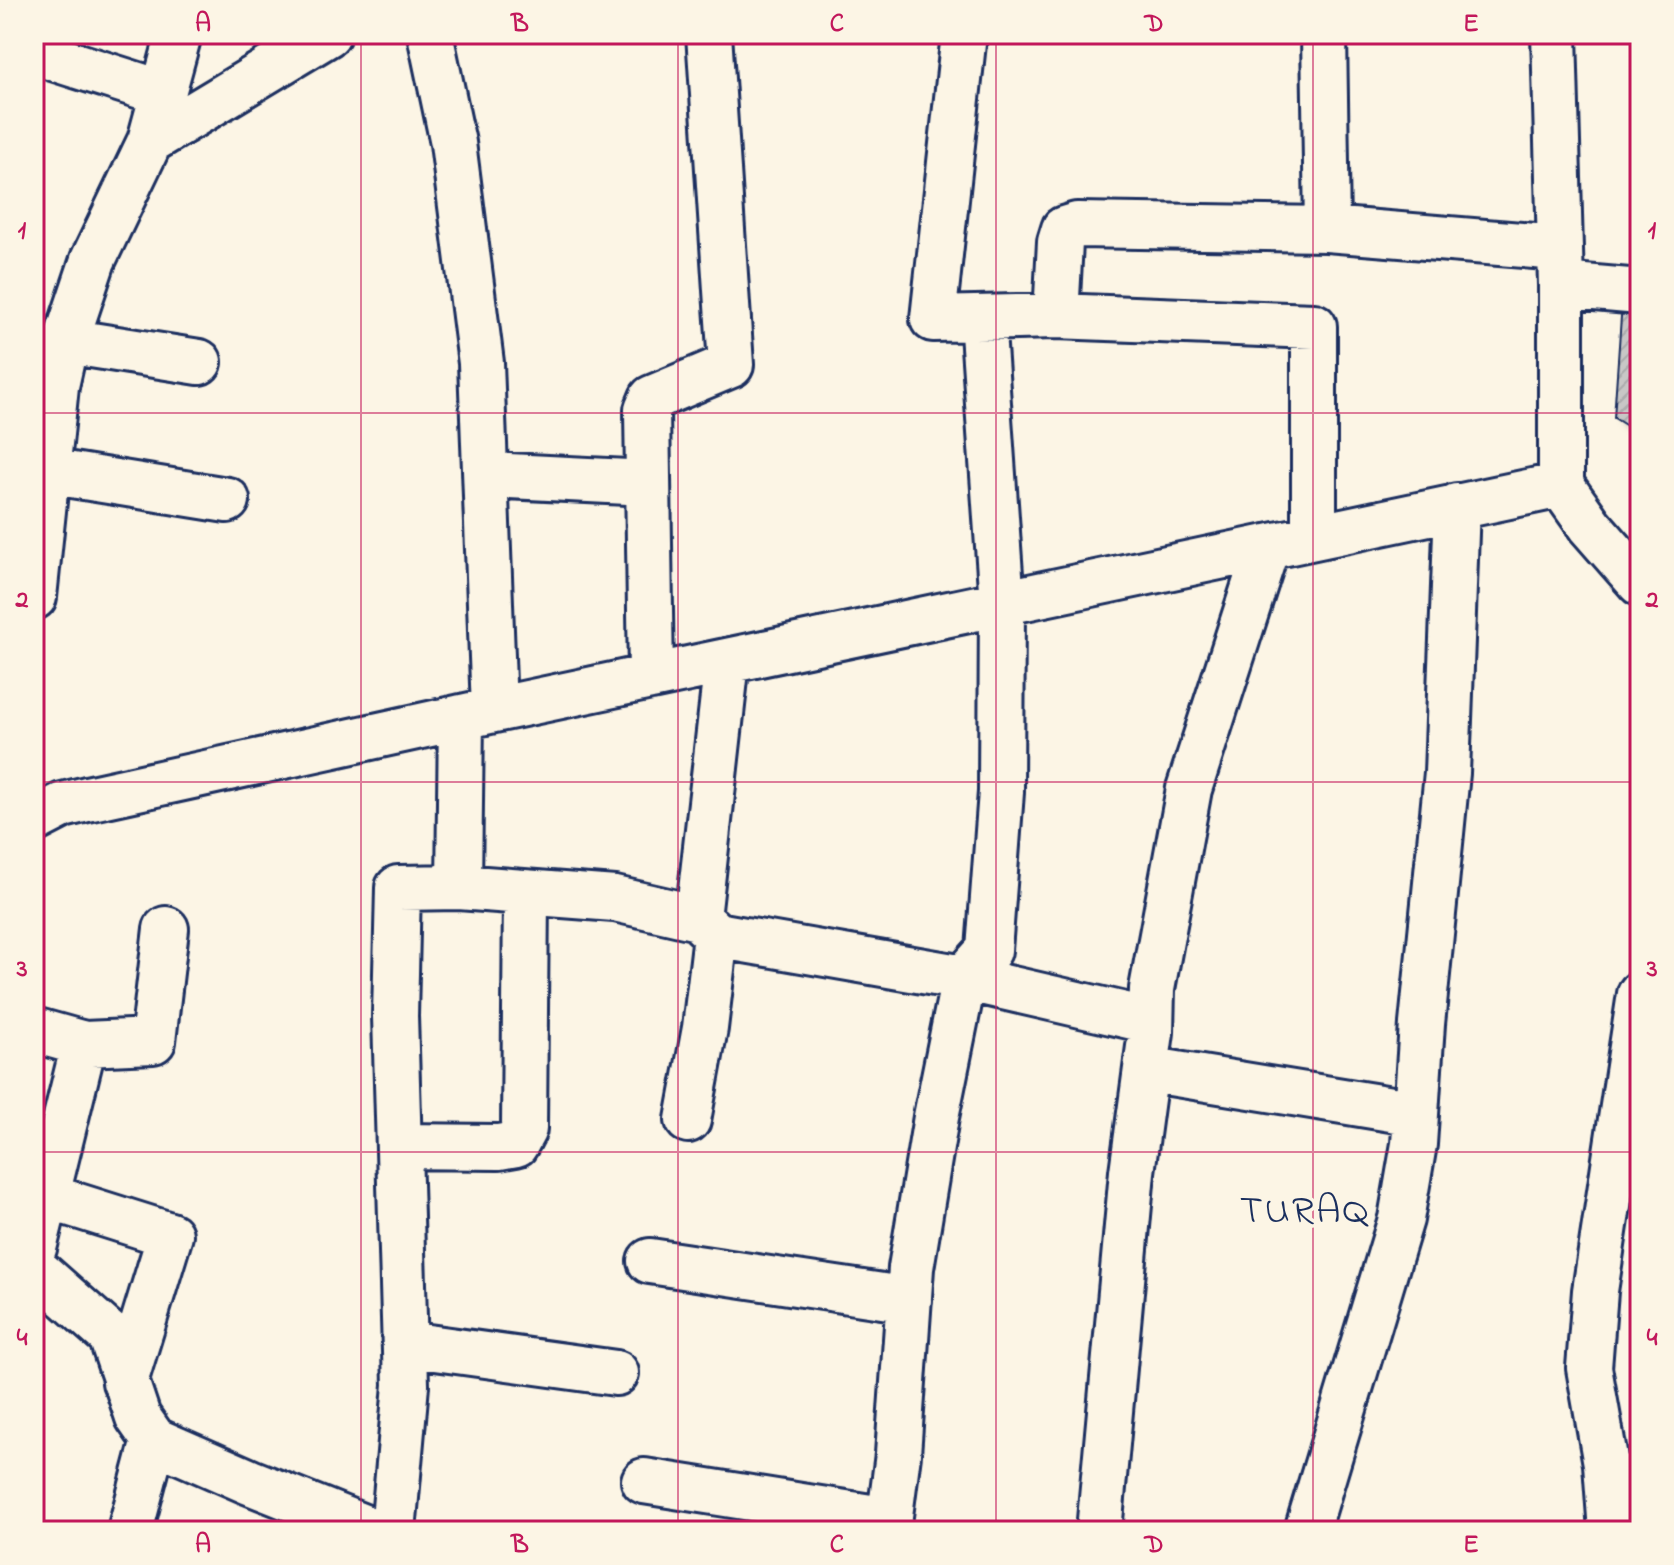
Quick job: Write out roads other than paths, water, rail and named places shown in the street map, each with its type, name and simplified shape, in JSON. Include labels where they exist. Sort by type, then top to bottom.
[{"type":"street","points":[[34,597],[56,386],[66,341],[93,260],[150,141],[179,34]]},
{"type":"street","points":[[150,141],[328,34]]},
{"type":"street","points":[[430,34],[453,143],[481,363],[487,475],[487,549],[478,714],[459,887]]},
{"type":"street","points":[[651,677],[647,410],[652,398],[731,365],[709,34]]},
{"type":"street","points":[[964,34],[933,319],[1056,316],[1314,326],[1314,537]]},
{"type":"street","points":[[1324,34],[1327,229]]},
{"type":"street","points":[[1554,34],[1561,485],[1590,526],[1640,583]]},
{"type":"street","points":[[34,52],[163,93]]},
{"type":"street","points":[[1056,316],[1060,242],[1064,229],[1077,225],[1327,229],[1560,267],[1640,292]]},
{"type":"street","points":[[644,1481],[888,1525],[898,1454],[911,1268],[936,1117],[964,978],[989,950],[1001,792],[1002,603],[982,318]]},
{"type":"street","points":[[66,341],[199,362]]},
{"type":"street","points":[[47,471],[227,500]]},
{"type":"street","points":[[487,475],[648,483]]},
{"type":"street","points":[[34,820],[63,805],[87,799],[1561,485]]},
{"type":"street","points":[[1307,1531],[1401,1219],[1416,1113],[1447,773],[1457,506]]},
{"type":"street","points":[[1099,1531],[1152,989],[1189,789],[1267,547]]},
{"type":"street","points":[[688,1120],[705,1028],[707,927],[727,661]]},
{"type":"street","points":[[393,1531],[406,1385],[395,1016],[398,888],[459,887],[615,899],[707,927],[964,978],[1151,1021]]},
{"type":"street","points":[[399,1146],[499,1147],[516,1144],[524,1129],[526,894]]},
{"type":"street","points":[[34,1030],[84,1044],[153,1041],[166,929]]},
{"type":"street","points":[[1611,1531],[1623,1462],[1589,1368],[1595,1291],[1635,1068],[1640,994]]},
{"type":"street","points":[[34,1248],[84,1044]]},
{"type":"street","points":[[1146,1069],[1416,1113]]},
{"type":"street","points":[[46,1196],[170,1235],[125,1382]]},
{"type":"street","points":[[650,1261],[909,1300]]},
{"type":"street","points":[[34,1268],[111,1336],[138,1417],[154,1440],[373,1531]]},
{"type":"street","points":[[406,1344],[616,1373]]},
{"type":"street","points":[[130,1531],[154,1440]]},
{"type":"district","name":"TURAQ","points":[[1305,1208]]}]
